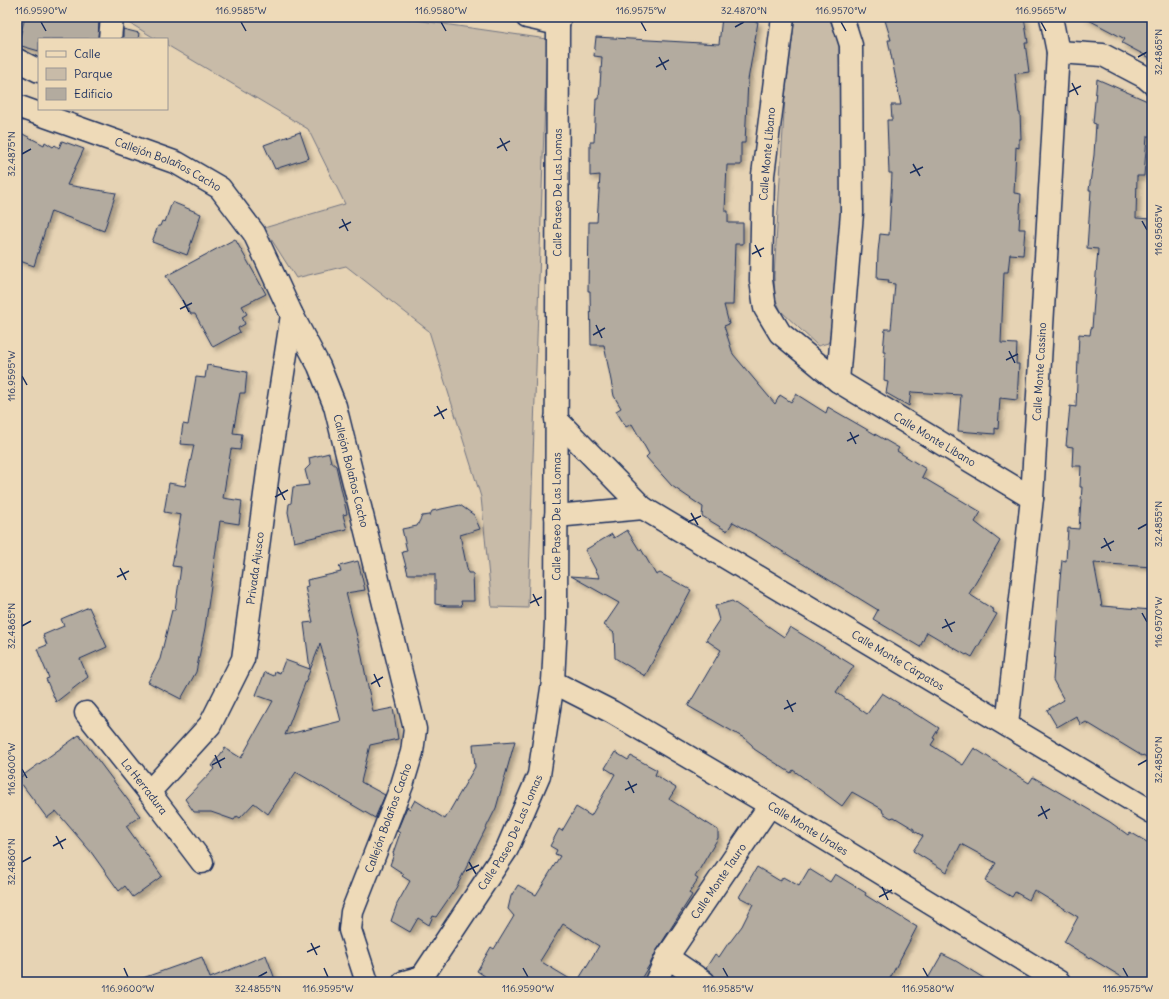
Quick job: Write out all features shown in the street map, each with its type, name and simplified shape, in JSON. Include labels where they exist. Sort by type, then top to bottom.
[{"type":"street","points":[[110,38],[112,17]]},
{"type":"street","points":[[527,17],[559,21]]},
{"type":"street","name":"Calle Monte Líbano","points":[[783,17],[763,175],[762,280],[765,308],[780,333],[838,380],[1032,498]]},
{"type":"street","points":[[838,380],[852,213],[852,45],[842,17]]},
{"type":"street","name":"Calle Monte Cassino","points":[[1007,725],[1032,498],[1058,52],[1051,17]]},
{"type":"street","name":"Calle Paseo De Las Lomas","points":[[416,980],[507,849],[539,775],[553,682],[556,622],[559,21]]},
{"type":"street","points":[[1058,52],[1103,55],[1145,77],[1152,83]]},
{"type":"street","points":[[17,60],[38,70]]},
{"type":"street","name":"Callejón Bolaños Cacho","points":[[17,106],[177,163],[220,188],[254,233],[292,315],[319,366],[335,406],[415,729],[412,752],[402,785],[352,912],[350,930],[367,982]]},
{"type":"street","name":"Privada Ajusco","points":[[149,792],[210,725],[243,659],[270,457],[292,315]]},
{"type":"street","name":"Calle Monte Cárpatos","points":[[556,419],[643,508],[1152,812]]},
{"type":"street","points":[[556,516],[643,508]]},
{"type":"street","name":"Calle Monte Urales","points":[[553,682],[612,712],[770,805],[1058,982]]},
{"type":"street","name":"La Herradura","points":[[86,713],[202,862]]},
{"type":"street","name":"Calle Monte Tauro","points":[[656,982],[667,957],[770,805]]},
{"type":"street","points":[[667,957],[704,982]]},
{"type":"green space","points":[[127,17],[395,17],[547,39],[528,608],[492,607],[481,497],[429,331],[346,266],[296,278],[264,228],[345,204],[308,129],[168,46],[168,38],[154,38],[128,22]]},
{"type":"green space","points":[[795,17],[829,17],[839,44],[843,212],[834,334],[828,343],[818,346],[781,311],[775,298],[774,276],[785,97]]},
{"type":"building","points":[[25,17],[82,17],[99,22],[98,38],[38,38],[38,51],[18,45]]},
{"type":"building","points":[[722,17],[758,22],[748,80],[745,143],[741,143],[741,165],[727,165],[725,211],[728,211],[728,223],[743,223],[743,244],[735,244],[733,305],[724,305],[729,324],[724,326],[733,354],[775,404],[780,395],[791,402],[796,394],[826,413],[828,407],[899,448],[897,451],[926,469],[922,477],[981,512],[975,522],[1000,541],[969,594],[994,610],[993,612],[997,614],[972,657],[927,632],[920,647],[873,619],[878,610],[754,534],[733,522],[727,531],[702,516],[703,507],[672,486],[646,457],[649,454],[632,424],[626,427],[616,411],[621,408],[614,396],[604,345],[591,345],[590,291],[588,291],[589,222],[597,222],[600,175],[590,176],[590,142],[594,142],[596,99],[599,99],[602,57],[594,56],[596,37],[719,44]]},
{"type":"building","points":[[884,17],[1024,17],[1028,43],[1025,43],[1029,72],[1015,74],[1020,113],[1021,139],[1019,139],[1019,148],[1016,147],[1014,193],[1021,194],[1019,229],[1025,229],[1023,255],[1010,254],[1008,272],[1004,272],[1001,343],[1017,344],[1016,364],[1019,364],[1017,400],[1000,398],[998,429],[995,428],[995,434],[958,431],[961,395],[911,392],[909,406],[886,393],[888,382],[884,381],[885,352],[883,352],[885,329],[891,329],[895,284],[888,283],[889,280],[877,279],[878,252],[880,234],[889,235],[892,173],[889,173],[887,120],[892,120],[891,105],[901,105],[888,40],[891,40]]},
{"type":"building","points":[[1083,17],[1152,17],[1152,59],[1122,43],[1125,39]]},
{"type":"building","points":[[123,29],[139,33],[138,38],[123,38]]},
{"type":"building","points":[[1097,79],[1152,103],[1152,136],[1147,136],[1144,176],[1137,176],[1136,218],[1152,219],[1150,249],[1152,249],[1152,567],[1094,563],[1102,606],[1152,610],[1152,760],[1143,755],[1142,756],[1086,722],[1081,725],[1076,716],[1057,727],[1047,710],[1064,700],[1053,680],[1060,579],[1062,560],[1066,561],[1068,528],[1079,529],[1082,487],[1080,487],[1081,466],[1072,466],[1073,447],[1066,446],[1070,406],[1076,407],[1079,334],[1090,335],[1092,328],[1098,249],[1087,248],[1091,190],[1089,190],[1094,155],[1096,124],[1093,123]]},
{"type":"building","points":[[17,131],[44,145],[45,142],[53,147],[55,145],[59,148],[62,141],[84,149],[67,185],[116,193],[104,231],[51,211],[34,266],[17,260]]},
{"type":"building","points":[[300,132],[309,158],[275,169],[264,145]]},
{"type":"building","points":[[172,202],[201,214],[187,255],[152,242],[158,226],[160,226],[162,221],[165,222]]},
{"type":"building","points":[[235,239],[266,294],[242,306],[247,314],[242,317],[245,324],[238,328],[240,332],[213,347],[195,314],[191,314],[166,276]]},
{"type":"building","points":[[207,365],[247,372],[245,393],[240,393],[233,433],[242,434],[240,450],[231,449],[223,498],[242,501],[239,524],[220,521],[205,628],[196,672],[181,699],[148,682],[160,659],[172,610],[175,610],[181,567],[172,566],[181,515],[164,512],[169,483],[185,486],[194,445],[180,444],[183,424],[188,425],[196,377],[205,378]]},
{"type":"building","points":[[329,453],[331,462],[336,466],[347,514],[343,515],[347,529],[294,542],[288,512],[293,487],[309,485],[305,470],[310,465],[309,458]]},
{"type":"building","points":[[460,505],[474,515],[480,529],[460,535],[468,573],[473,573],[474,601],[461,601],[462,606],[435,604],[435,574],[408,574],[402,552],[407,551],[402,529],[417,526],[422,516],[430,515],[432,511]]},
{"type":"building","points":[[627,530],[640,551],[641,549],[656,575],[660,573],[691,590],[645,676],[615,658],[614,633],[604,625],[619,603],[571,576],[600,578],[585,550],[612,534],[614,538]]},
{"type":"building","points":[[358,561],[365,590],[346,593],[361,652],[373,712],[393,708],[398,739],[370,745],[361,782],[385,795],[375,818],[296,772],[268,814],[254,803],[240,818],[237,816],[234,820],[211,812],[194,812],[185,799],[215,768],[212,766],[225,748],[241,758],[273,701],[256,695],[265,672],[274,676],[275,671],[280,673],[285,660],[310,669],[304,623],[313,622],[305,587],[308,586],[307,580],[341,572],[339,566]],"holes":[[[320,643],[341,721],[285,735]]]},
{"type":"building","points":[[732,601],[784,637],[790,627],[854,666],[836,692],[867,714],[882,693],[939,728],[931,745],[963,765],[974,748],[1029,783],[1033,777],[1110,822],[1128,835],[1130,832],[1152,845],[1152,982],[1130,982],[1064,942],[1078,917],[1034,890],[1029,900],[1015,892],[1012,897],[985,881],[996,863],[961,844],[947,872],[913,851],[923,836],[914,831],[914,829],[894,817],[891,818],[883,813],[882,809],[852,792],[842,806],[793,770],[791,773],[754,749],[752,745],[744,738],[688,706],[721,650],[706,640],[719,620],[715,606]]},
{"type":"building","points":[[89,607],[107,647],[80,659],[88,677],[56,702],[46,679],[49,678],[37,649],[47,645],[43,635],[64,626],[61,619]]},
{"type":"building","points":[[79,735],[140,816],[126,826],[162,876],[133,897],[125,886],[119,891],[91,852],[56,811],[47,818],[18,779]]},
{"type":"building","points":[[515,741],[496,808],[456,888],[436,917],[433,916],[429,925],[418,918],[410,932],[391,921],[397,904],[410,881],[402,876],[404,874],[390,865],[400,833],[397,831],[407,807],[410,809],[415,800],[445,819],[475,767],[473,744]]},
{"type":"building","points":[[615,752],[628,760],[631,756],[657,770],[655,775],[676,788],[669,799],[718,830],[718,838],[695,877],[698,879],[689,893],[692,895],[657,950],[639,982],[577,982],[599,946],[563,924],[540,961],[575,982],[494,982],[477,971],[491,947],[494,949],[514,916],[508,909],[511,896],[518,885],[536,895],[560,856],[555,854],[557,850],[550,846],[559,829],[562,831],[576,807],[591,816],[615,774],[605,768]]},
{"type":"building","points":[[757,867],[780,881],[783,877],[799,886],[809,869],[830,882],[835,874],[866,893],[865,895],[917,927],[888,982],[721,982],[716,978],[706,968],[715,954],[719,957],[742,926],[753,904],[739,897]]},
{"type":"building","points":[[942,954],[956,961],[990,982],[926,982]]},
{"type":"building","points":[[266,955],[276,982],[141,982],[140,979],[202,957],[210,978]]}]
